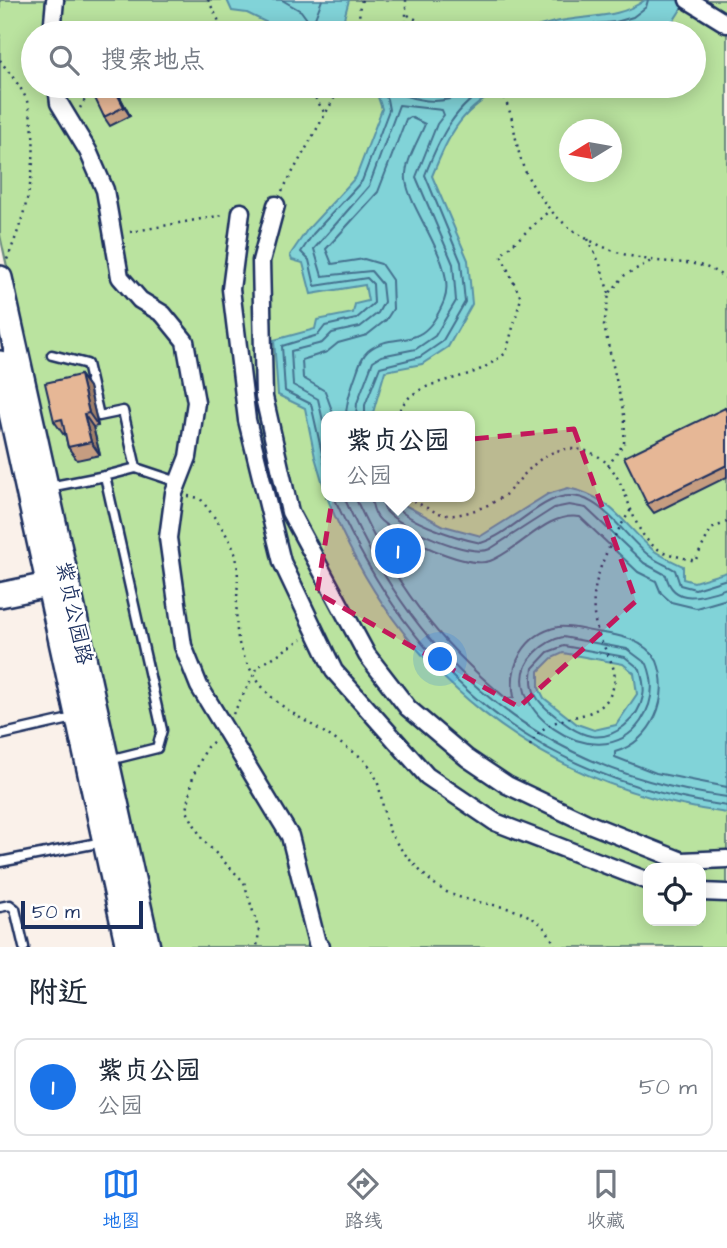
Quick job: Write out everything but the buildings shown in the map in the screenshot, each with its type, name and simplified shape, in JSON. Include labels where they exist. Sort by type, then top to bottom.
[{"type":"street","points":[[52,21],[55,0]]},
{"type":"street","points":[[694,4],[727,24]]},
{"type":"street","points":[[58,98],[105,190],[120,277],[140,300],[163,314],[185,341],[197,402],[188,457],[176,488],[168,538],[183,646],[199,686],[290,836],[303,894],[317,943],[321,947]]},
{"type":"street","points":[[276,205],[261,261],[264,397],[290,512],[367,655],[408,708],[467,758],[507,785],[587,823],[682,861],[727,859]]},
{"type":"street","points":[[241,212],[231,289],[247,420],[282,562],[334,671],[427,776],[495,822],[643,879]]},
{"type":"street","name":"紫贞公园路","points":[[1,273],[46,488],[77,717],[128,947]]},
{"type":"street","name":"紫贞公园路","points":[[0,363],[106,761],[148,947]]},
{"type":"street","points":[[0,595],[58,583]]},
{"type":"street","points":[[706,892],[727,893]]},
{"type":"lane","points":[[52,355],[87,364],[99,416],[123,411],[136,468]]},
{"type":"lane","points":[[46,488],[136,468],[176,488]]},
{"type":"lane","points":[[105,476],[162,730],[157,748],[106,761]]},
{"type":"lane","points":[[0,735],[77,717]]},
{"type":"lane","points":[[0,862],[105,842]]},
{"type":"lane","points":[[0,907],[10,905],[15,909],[24,947]]},
{"type":"path","points":[[208,0],[218,21]]},
{"type":"path","points":[[361,21],[359,14],[362,0]]},
{"type":"path","points":[[406,0],[406,21]]},
{"type":"path","points":[[408,15],[419,21]]},
{"type":"path","points":[[0,60],[21,92]]},
{"type":"path","points":[[1,273],[23,222],[34,144],[25,98]]},
{"type":"path","points":[[71,123],[86,98]]},
{"type":"path","points":[[315,98],[324,112]]},
{"type":"path","points":[[276,205],[333,98]]},
{"type":"path","points":[[504,98],[512,113],[523,165],[550,210],[611,251],[652,260],[709,266],[727,279]]},
{"type":"path","points":[[399,411],[401,405],[425,386],[476,371],[506,353],[521,298],[502,255],[550,210]]},
{"type":"path","points":[[113,235],[241,212]]},
{"type":"path","points":[[588,238],[600,264],[609,294],[604,326],[625,419],[624,443],[608,466]]},
{"type":"path","points":[[609,294],[625,275],[652,260]]},
{"type":"path","points":[[419,502],[447,515],[471,510],[505,495],[528,467],[551,453],[575,449],[596,457],[615,472],[641,534],[655,548],[695,561],[710,529],[727,522]]},
{"type":"path","points":[[176,488],[200,499],[218,523],[236,557],[235,598],[240,649],[253,675],[273,701],[365,761],[378,781],[388,828],[427,879],[450,894],[477,903],[501,904],[536,920],[551,934],[555,947]]},
{"type":"path","points":[[530,746],[537,732],[548,723],[595,711],[612,689],[612,662],[599,636],[594,610],[596,587],[611,539],[632,508]]},
{"type":"highlighted area","points":[[574,429],[636,601],[519,707],[317,593],[340,452]]},
{"type":"green space","points":[[0,0],[727,0],[727,947],[155,947],[0,235]]},
{"type":"water","points":[[227,0],[349,0],[343,21],[263,21],[247,13],[232,11]]},
{"type":"water","points":[[645,0],[687,0],[673,21],[560,21],[607,15],[636,6]]},
{"type":"water","points":[[378,98],[486,98],[460,122],[445,146],[432,176],[468,260],[472,304],[448,347],[422,364],[385,371],[373,411],[321,411],[321,477],[305,408],[278,395],[274,340],[315,329],[317,320],[353,313],[355,304],[368,301],[365,285],[311,294],[303,263],[292,260],[290,255],[307,230],[356,177],[382,109]]},
{"type":"water","points":[[568,488],[583,492],[606,504],[653,550],[683,566],[683,579],[694,582],[727,572],[727,813],[659,799],[595,778],[536,748],[482,712],[434,668],[392,617],[356,560],[329,502],[399,502],[444,526],[481,536],[548,494]],"holes":[[[563,653],[623,664],[634,673],[637,694],[616,725],[594,730],[577,724],[544,698],[539,688],[539,671],[552,658]]]},
{"type":"place","name":"紫贞公园","points":[[398,551]]}]
